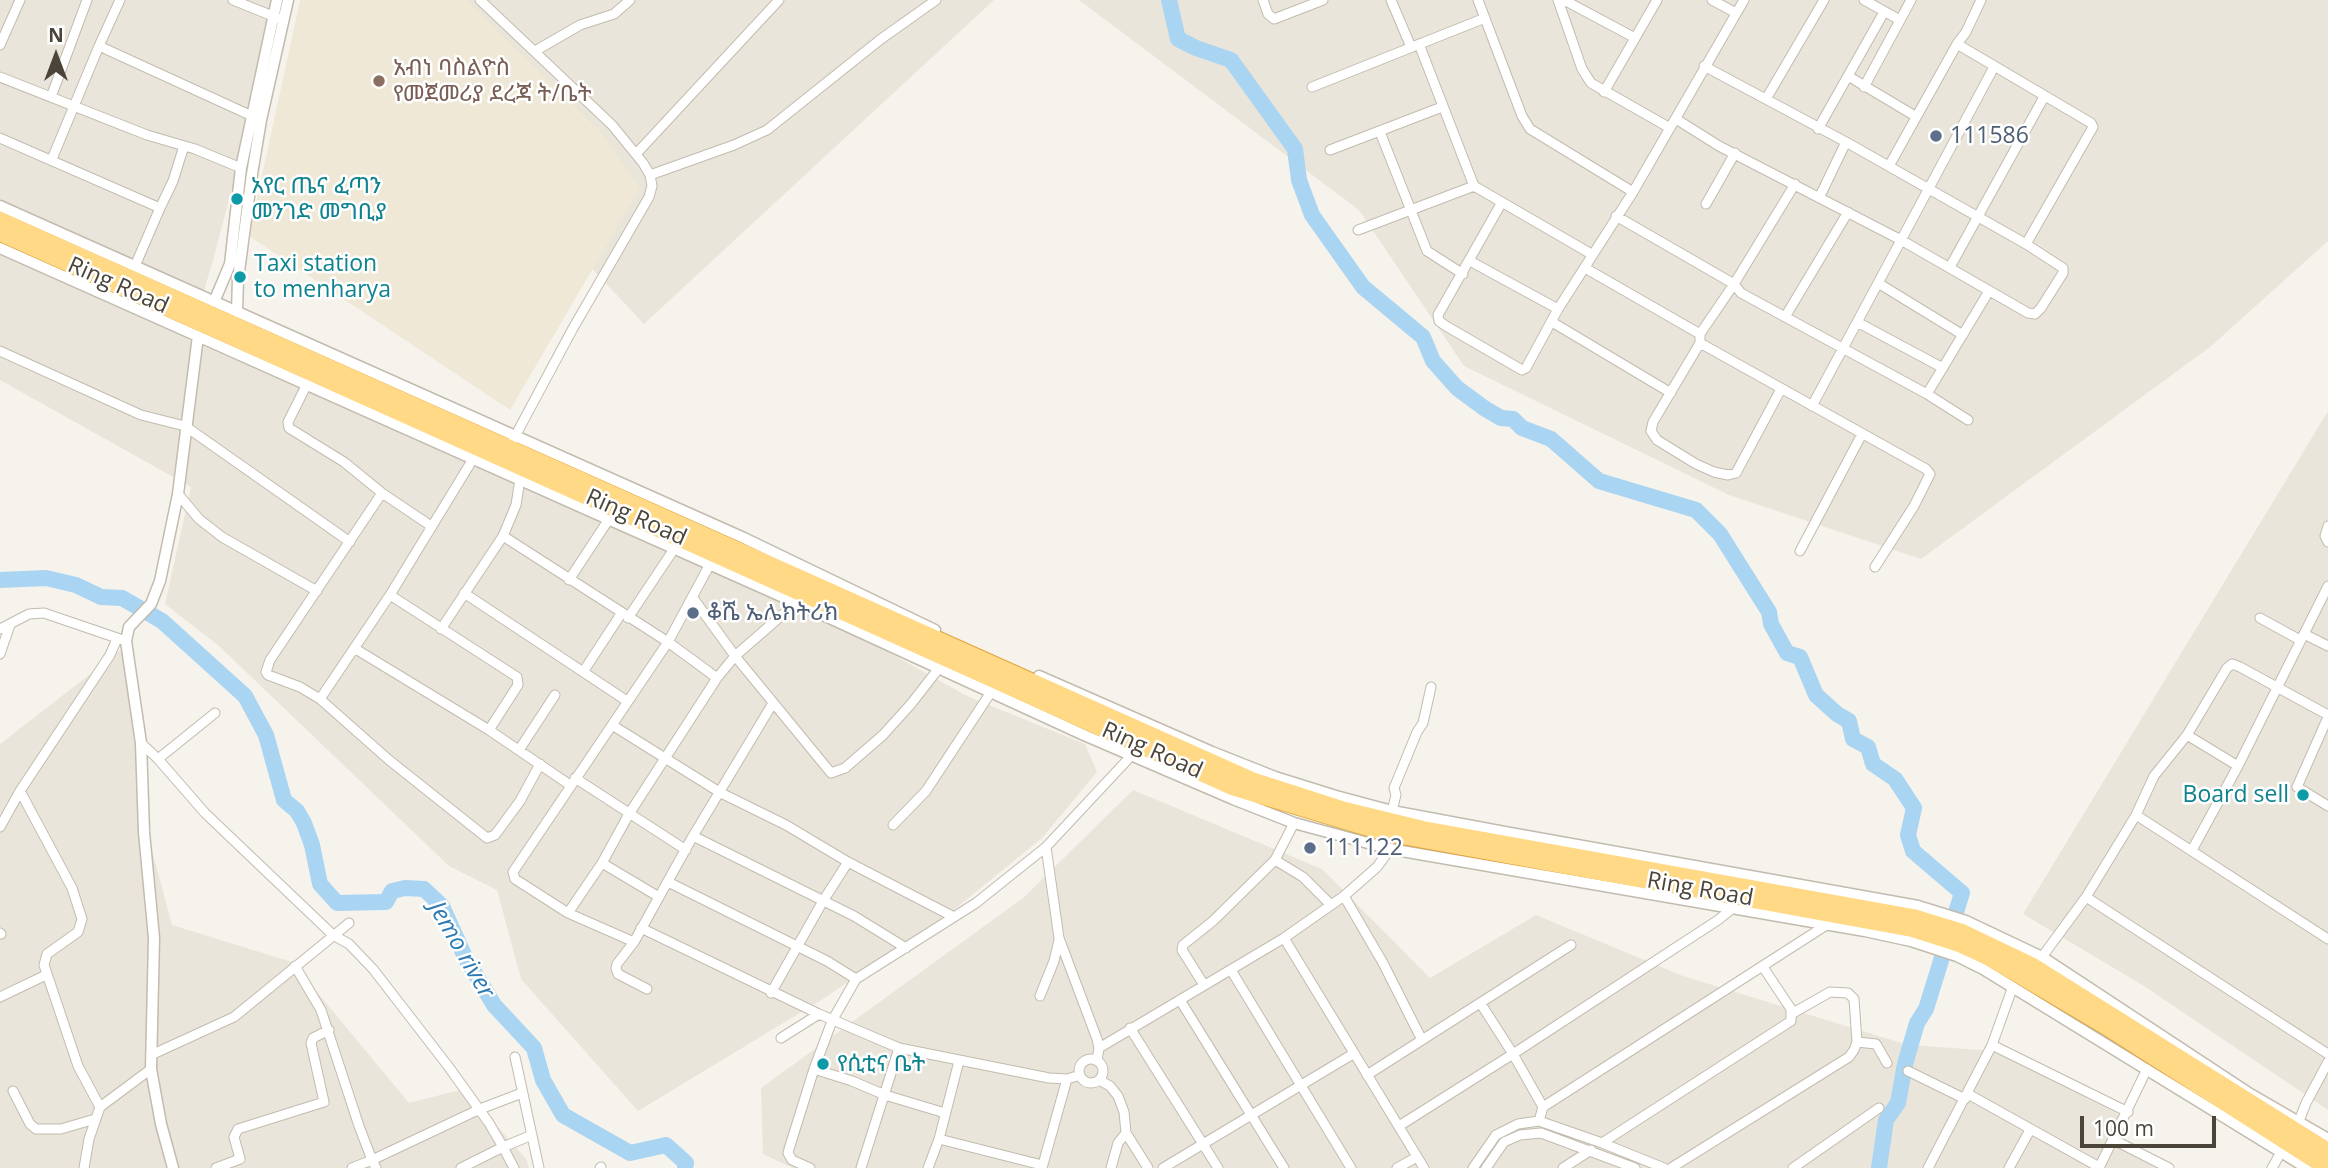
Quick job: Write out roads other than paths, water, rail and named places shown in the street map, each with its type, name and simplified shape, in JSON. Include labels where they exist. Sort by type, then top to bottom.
[{"type":"highway","name":"Ring Road","points":[[0,219],[512,442],[1252,780],[1345,810],[1423,829],[1925,926],[1961,938],[1990,958],[2290,1137],[2327,1168]]},
{"type":"highway","name":"Ring Road","points":[[0,233],[1232,787],[1385,834],[1925,926]]},
{"type":"highway","name":"Ring Road","points":[[2290,1137],[2328,1151]]},
{"type":"street","points":[[0,46],[20,0]]},
{"type":"street","points":[[51,97],[87,0]]},
{"type":"street","points":[[52,159],[120,0]]},
{"type":"street","points":[[233,0],[279,18]]},
{"type":"street","points":[[237,312],[238,279],[251,174],[279,18],[277,0]]},
{"type":"street","points":[[214,302],[230,264],[241,168],[252,116],[279,18],[288,0]]},
{"type":"street","points":[[480,0],[612,125],[650,175],[652,186],[649,197],[512,442]]},
{"type":"street","points":[[536,51],[580,26],[614,14],[630,0]]},
{"type":"street","points":[[636,154],[779,0]]},
{"type":"street","points":[[1263,0],[1268,14],[1274,19],[1323,0]]},
{"type":"street","points":[[1391,0],[1415,46],[1474,186],[1593,255]]},
{"type":"street","points":[[1478,0],[1522,116],[1530,130],[1633,192]]},
{"type":"street","points":[[1558,0],[1581,69],[1591,83],[1670,128]]},
{"type":"street","points":[[1564,0],[1635,38]]},
{"type":"street","points":[[1604,92],[1657,0]]},
{"type":"street","points":[[1712,0],[1736,13]]},
{"type":"street","points":[[1502,202],[1438,315],[1439,321],[1522,370],[1526,368],[1558,309],[1633,192],[1744,0]]},
{"type":"street","points":[[1766,99],[1824,0]]},
{"type":"street","points":[[1864,0],[1900,20]]},
{"type":"street","points":[[1864,86],[1911,0]]},
{"type":"street","points":[[1889,166],[1915,116],[1966,32],[1981,0]]},
{"type":"street","points":[[650,175],[734,145],[767,130],[881,38],[933,1]]},
{"type":"street","points":[[1818,129],[1884,12]]},
{"type":"street","points":[[1312,87],[1485,18]]},
{"type":"street","points":[[1957,44],[2091,123],[2092,127],[2026,244]]},
{"type":"street","points":[[99,46],[252,116]]},
{"type":"street","points":[[1676,119],[1901,240],[2028,313],[2035,314],[2041,308],[2063,268],[1930,189],[1704,66]]},
{"type":"street","points":[[1812,406],[1994,67]]},
{"type":"street","points":[[1848,76],[1915,116]]},
{"type":"street","points":[[0,78],[241,168]]},
{"type":"street","points":[[1950,268],[2044,97]]},
{"type":"street","points":[[1330,150],[1442,107]]},
{"type":"street","points":[[1380,132],[1427,250],[1463,274]]},
{"type":"street","points":[[0,138],[160,208]]},
{"type":"street","points":[[1820,196],[1846,142]]},
{"type":"street","points":[[135,267],[173,181],[184,146]]},
{"type":"street","points":[[1706,204],[1735,153]]},
{"type":"street","points":[[1781,389],[1736,473],[1728,475],[1696,464],[1657,440],[1651,431],[1653,422],[1700,339],[1795,184]]},
{"type":"street","points":[[1358,230],[1474,186]]},
{"type":"street","points":[[0,206],[237,312],[512,442],[744,538],[936,631],[1275,777],[1392,811],[1767,878],[1961,938],[2042,957],[2247,1092],[2290,1137],[2307,1168]]},
{"type":"street","points":[[1784,317],[1848,212]]},
{"type":"street","points":[[1616,216],[1734,284],[1741,293],[1927,394],[1968,420]]},
{"type":"street","points":[[0,248],[710,564],[1131,756],[1294,823],[1390,849],[1828,924],[1925,926]]},
{"type":"street","points":[[1470,261],[1558,309]]},
{"type":"street","points":[[1584,268],[1781,389],[1926,469],[1930,474],[1914,506],[1875,567]]},
{"type":"street","points":[[1878,283],[1964,335]]},
{"type":"street","points":[[1927,394],[1989,291]]},
{"type":"street","points":[[1552,322],[1671,393]]},
{"type":"street","points":[[1857,322],[1943,368]]},
{"type":"street","points":[[0,827],[20,791],[110,654],[136,618],[151,604],[160,581],[178,494],[198,336]]},
{"type":"street","points":[[0,351],[141,415],[185,426],[349,542]]},
{"type":"street","points":[[307,384],[288,422],[289,428],[344,462],[431,526]]},
{"type":"street","points":[[1800,551],[1862,434]]},
{"type":"street","points":[[320,699],[390,595],[473,458]]},
{"type":"street","points":[[441,629],[503,536],[516,505],[520,480]]},
{"type":"street","points":[[382,492],[270,660],[266,672],[320,699],[389,760],[487,838],[495,835],[520,801],[540,764]]},
{"type":"street","points":[[178,494],[199,519],[222,537],[317,591]]},
{"type":"street","points":[[569,580],[608,519]]},
{"type":"street","points":[[2328,526],[2325,536],[2328,542]]},
{"type":"street","points":[[503,536],[668,642],[717,678]]},
{"type":"street","points":[[583,671],[674,549]]},
{"type":"street","points":[[634,942],[568,913],[515,879],[513,872],[668,642],[710,564]]},
{"type":"street","points":[[2192,850],[2238,766],[2328,586]]},
{"type":"street","points":[[464,593],[627,701]]},
{"type":"street","points":[[390,595],[517,677],[518,685],[489,730]]},
{"type":"street","points":[[694,598],[735,656],[828,771],[837,772],[845,768],[883,735],[911,705],[939,668]]},
{"type":"street","points":[[568,913],[717,678],[735,656],[796,603]]},
{"type":"street","points":[[0,629],[29,614],[44,613],[122,640]]},
{"type":"street","points":[[2260,618],[2328,646]]},
{"type":"street","points":[[0,654],[10,625]]},
{"type":"street","points":[[122,640],[141,743],[155,958],[151,1069],[161,1124],[173,1168]]},
{"type":"street","points":[[354,648],[540,764],[629,814],[685,850]]},
{"type":"street","points":[[2042,957],[2086,897],[2136,816],[2154,776],[2188,735],[2227,667],[2232,664],[2328,716],[2297,787],[2328,806]]},
{"type":"street","points":[[1392,811],[1396,795],[1394,788],[1423,723],[1431,688]]},
{"type":"street","points":[[893,825],[926,791],[991,692]]},
{"type":"street","points":[[519,750],[555,695]]},
{"type":"street","points":[[647,989],[616,971],[617,964],[634,942],[693,836],[774,703]]},
{"type":"street","points":[[158,759],[215,713]]},
{"type":"street","points":[[612,725],[721,793],[954,917]]},
{"type":"street","points":[[2188,735],[2238,766]]},
{"type":"street","points":[[141,743],[205,813],[333,935],[349,944],[373,969],[480,1109],[513,1168]]},
{"type":"street","points":[[810,1168],[792,1160],[788,1153],[832,1021],[856,979],[1011,877],[1046,847],[1131,756]]},
{"type":"street","points":[[20,791],[72,888],[82,919],[78,932],[47,954],[44,965],[78,1066],[100,1107]]},
{"type":"street","points":[[2136,816],[2328,939]]},
{"type":"street","points":[[1204,985],[1182,950],[1183,945],[1213,921],[1275,860],[1294,823]]},
{"type":"street","points":[[693,836],[854,916],[906,948]]},
{"type":"street","points":[[1046,847],[1059,938],[1099,1048],[1097,1061]]},
{"type":"street","points":[[1099,1048],[1284,938],[1344,896],[1377,867],[1390,849]]},
{"type":"street","points":[[1275,860],[1303,877],[1331,905]]},
{"type":"street","points":[[771,992],[848,862]]},
{"type":"street","points":[[602,863],[659,898]]},
{"type":"street","points":[[668,882],[827,961],[856,979]]},
{"type":"street","points":[[1344,896],[1383,963],[1422,1040]]},
{"type":"street","points":[[2086,897],[2328,1054]]},
{"type":"street","points":[[1399,1126],[1733,908]]},
{"type":"street","points":[[151,1055],[234,1017],[349,923]]},
{"type":"street","points":[[1542,1107],[1828,924]]},
{"type":"street","points":[[641,929],[832,1021],[899,1048],[1049,1078],[1067,1079],[1080,1075]]},
{"type":"street","points":[[1040,996],[1054,961],[1059,938]]},
{"type":"street","points":[[1284,938],[1424,1168]]},
{"type":"street","points":[[1961,938],[1983,969],[2147,1069],[2290,1137],[2328,1139]]},
{"type":"street","points":[[1367,1075],[1571,945]]},
{"type":"street","points":[[295,967],[321,1010],[374,1164]]},
{"type":"street","points":[[1763,967],[1793,1013]]},
{"type":"street","points":[[1231,970],[1351,1168]]},
{"type":"street","points":[[0,997],[46,975]]},
{"type":"street","points":[[1928,1168],[1992,1045],[2012,989]]},
{"type":"street","points":[[1602,1143],[1791,1021],[1793,1013],[1830,992],[1848,993],[1854,999],[1857,1042],[1849,1057],[1671,1168]]},
{"type":"street","points":[[1180,1000],[1284,1168]]},
{"type":"street","points":[[1481,1004],[1542,1107],[1539,1121]]},
{"type":"street","points":[[781,1038],[819,1014]]},
{"type":"street","points":[[1130,1028],[1218,1168]]},
{"type":"street","points":[[216,1168],[240,1159],[234,1137],[238,1129],[324,1102],[311,1043],[313,1038],[329,1030]]},
{"type":"street","points":[[1857,1042],[1876,1044],[1888,1063]]},
{"type":"street","points":[[1992,1045],[2128,1112]]},
{"type":"street","points":[[861,1168],[899,1048]]},
{"type":"street","points":[[1163,1168],[1353,1054]]},
{"type":"street","points":[[515,1056],[539,1168]]},
{"type":"street","points":[[1080,1075],[1082,1064],[1092,1059],[1097,1061],[1103,1070],[1099,1080]]},
{"type":"street","points":[[928,1168],[939,1139],[959,1061]]},
{"type":"street","points":[[2272,1168],[2328,1062]]},
{"type":"street","points":[[84,1168],[94,1119],[100,1107],[151,1069]]},
{"type":"street","points":[[814,1069],[945,1113]]},
{"type":"street","points":[[1908,1071],[1967,1097],[2099,1168],[2147,1069]]},
{"type":"street","points":[[1080,1075],[1088,1082],[1099,1080],[1110,1086],[1118,1096],[1125,1112],[1126,1133],[1148,1168]]},
{"type":"street","points":[[939,1139],[1042,1167],[1067,1079]]},
{"type":"street","points":[[13,1091],[30,1124],[36,1129],[61,1129],[94,1119]]},
{"type":"street","points":[[352,1168],[374,1164],[480,1109],[522,1093]]},
{"type":"street","points":[[1793,1168],[1880,1108]]},
{"type":"street","points":[[1473,1168],[1501,1131],[1518,1124],[1539,1121],[1664,1168]]},
{"type":"street","points":[[2009,1168],[2030,1130]]},
{"type":"street","points":[[1111,1168],[1118,1143],[1126,1133]]},
{"type":"street","points":[[1486,1168],[1504,1142],[1520,1135],[1541,1133],[1635,1168]]},
{"type":"street","points":[[461,1168],[533,1135]]},
{"type":"street","points":[[2114,1140],[2169,1168]]},
{"type":"street","points":[[1563,1168],[1591,1150]]},
{"type":"street","points":[[1397,1168],[1417,1157]]},
{"type":"waterway","points":[[1169,0],[1178,39],[1231,60],[1295,149],[1299,180],[1312,215],[1363,287],[1423,337],[1433,361],[1457,388],[1484,408],[1501,418],[1513,419],[1522,428],[1551,439],[1599,481],[1696,510],[1720,534],[1769,612],[1771,624],[1787,653],[1800,657],[1816,695],[1849,721],[1853,739],[1868,747],[1873,764],[1895,779],[1914,808],[1908,835],[1913,851],[1962,893],[1926,1009],[1917,1023],[1905,1064],[1898,1103],[1886,1120],[1879,1168]]},
{"type":"waterway","name":"Jemo river","points":[[0,580],[46,578],[76,585],[101,597],[122,598],[162,621],[245,696],[266,735],[284,800],[297,811],[304,823],[312,845],[320,884],[337,903],[386,902],[392,891],[405,888],[424,889],[442,906],[465,957],[494,1005],[534,1048],[543,1080],[563,1115],[630,1153],[666,1145],[686,1163],[685,1168]]},
{"type":"place","name":"አብነ ባስልዮስ የመጀመሪያ ደረጃ ት/ቤት","points":[[379,81]]},
{"type":"place","name":"111586","points":[[1936,136]]},
{"type":"place","name":"አየር ጤና ፈጣን መንገድ መግቢያ","points":[[237,199]]},
{"type":"place","name":"Taxi station to menharya","points":[[240,277]]},
{"type":"place","name":"ቆሼ ኤሌክትሪክ","points":[[693,613]]},
{"type":"place","name":"Board sell","points":[[2303,795]]},
{"type":"place","name":"111122","points":[[1310,848]]},
{"type":"place","name":"የሲቲና ቤት","points":[[823,1064]]}]
